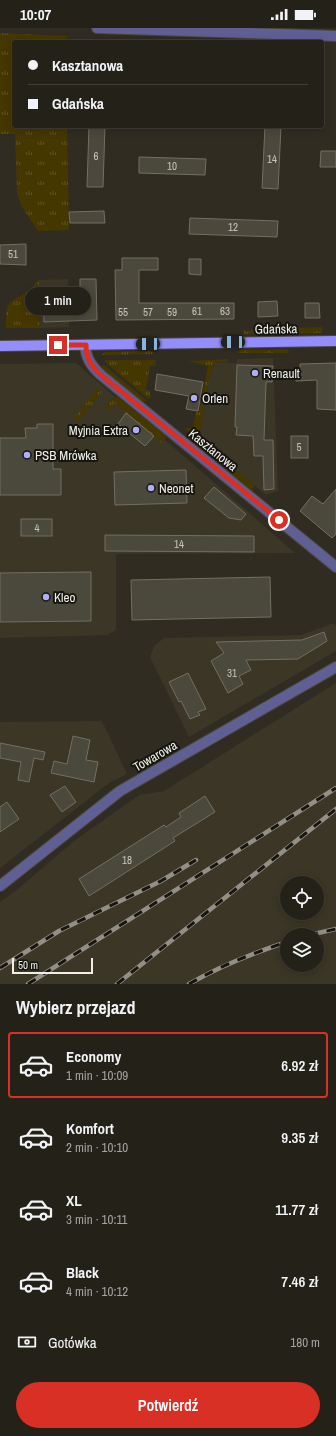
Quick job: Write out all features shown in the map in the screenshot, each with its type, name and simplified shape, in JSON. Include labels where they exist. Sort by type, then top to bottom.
[{"type":"main road","name":"Gdańska","points":[[0,346],[336,341]]},
{"type":"street","points":[[97,28],[336,36]]},
{"type":"street","name":"Kasztanowa","points":[[86,345],[88,358],[92,367],[336,568]]},
{"type":"street","name":"Towarowa","points":[[0,886],[120,791],[336,667]]},
{"type":"shaded area","points":[[68,279],[69,327],[40,328],[39,280]]},
{"type":"shaded area","points":[[273,358],[278,491],[266,495],[199,439],[210,374],[212,374],[214,363],[237,363],[237,359]]},
{"type":"shaded area","points":[[76,363],[295,553],[116,554],[116,630],[108,635],[0,638],[0,364]]},
{"type":"shaded area","points":[[334,623],[336,626],[336,651],[189,737],[150,657],[154,646],[164,638],[301,635]]},
{"type":"shaded area","points":[[336,683],[336,984],[0,984],[0,902],[18,889],[74,841],[139,795],[164,791]]},
{"type":"shaded area","points":[[102,721],[127,774],[109,783],[0,868],[0,722]]},
{"type":"green space","points":[[0,33],[68,36],[67,40],[12,40],[12,128],[67,128],[69,230],[38,231],[22,207],[17,194],[15,134],[0,134]]},
{"type":"green space","points":[[39,280],[40,328],[6,328],[6,313],[11,302],[30,290]]},
{"type":"green space","points":[[322,327],[321,333],[287,334],[286,332],[286,328]]},
{"type":"green space","points":[[274,328],[279,328],[278,334],[244,334],[242,330],[249,331],[270,329],[273,331]]},
{"type":"green space","points":[[287,349],[289,353],[238,353],[240,350]]},
{"type":"green space","points":[[151,351],[155,354],[101,355],[106,352]]},
{"type":"green space","points":[[228,359],[228,362],[214,363],[212,374],[210,374],[199,439],[216,454],[209,456],[187,438],[189,435],[196,442],[198,440],[184,428],[193,428],[196,412],[199,412],[208,366],[188,361]]},
{"type":"green space","points":[[105,360],[156,360],[155,366],[150,366],[146,389],[150,392],[151,397],[149,399],[105,362]]},
{"type":"green space","points":[[103,365],[147,401],[142,401],[103,369],[101,367]]},
{"type":"green space","points":[[97,388],[102,392],[78,422],[74,419]]},
{"type":"green space","points":[[114,397],[117,397],[165,435],[166,438],[162,443],[115,403],[108,411],[105,408]]},
{"type":"green space","points":[[223,459],[254,485],[253,491],[251,491],[224,468],[222,464]]},
{"type":"building","points":[[89,128],[105,128],[103,187],[87,187]]},
{"type":"building","points":[[265,128],[281,128],[278,189],[262,188]]},
{"type":"building","points":[[321,151],[336,151],[336,167],[320,167]]},
{"type":"building","points":[[139,157],[206,159],[205,175],[139,173]]},
{"type":"building","points":[[104,211],[105,223],[70,223],[69,212]]},
{"type":"building","points":[[190,218],[278,221],[277,237],[189,234]]},
{"type":"building","points":[[26,244],[26,265],[0,264],[0,245]]},
{"type":"building","points":[[122,258],[158,258],[158,270],[139,270],[139,303],[234,303],[234,319],[116,320],[115,270],[122,270]]},
{"type":"building","points":[[189,259],[201,259],[201,275],[189,274]]},
{"type":"building","points":[[80,279],[96,279],[97,320],[44,322],[43,301],[80,301]]},
{"type":"building","points":[[277,301],[278,316],[258,317],[258,302]]},
{"type":"building","points":[[305,303],[319,303],[320,318],[305,318]]},
{"type":"building","points":[[336,363],[336,410],[317,409],[317,380],[296,381],[296,371],[300,371],[300,364]]},
{"type":"building","points":[[237,365],[273,366],[272,382],[266,382],[264,440],[273,440],[274,489],[264,490],[263,456],[254,456],[253,436],[236,435]]},
{"type":"building","points":[[157,374],[203,382],[198,411],[186,409],[189,396],[155,390]]},
{"type":"building","name":"Myjnia Extra","points":[[126,413],[154,436],[145,446],[118,424]]},
{"type":"building","name":"PSB Mrówka","points":[[37,424],[53,424],[53,469],[61,469],[61,495],[0,495],[0,438],[26,438],[25,428],[37,428]]},
{"type":"building","points":[[291,436],[308,436],[308,458],[291,458]]},
{"type":"building","name":"Neonet","points":[[186,470],[187,503],[115,505],[114,472]]},
{"type":"building","points":[[214,487],[246,514],[241,520],[229,518],[204,498]]},
{"type":"building","points":[[336,489],[336,534],[332,538],[300,511],[312,496],[323,504]]},
{"type":"building","points":[[21,519],[52,519],[52,536],[21,536]]},
{"type":"building","points":[[105,535],[254,536],[254,552],[105,551]]},
{"type":"building","name":"Kleo","points":[[91,572],[91,621],[0,622],[0,573]]},
{"type":"building","points":[[270,577],[271,617],[132,620],[131,580]]},
{"type":"building","points":[[324,632],[327,641],[298,659],[246,660],[251,670],[239,676],[243,684],[228,693],[211,661],[224,653],[216,642],[302,640]]},
{"type":"building","points":[[188,673],[206,709],[198,712],[200,715],[190,719],[169,682]]},
{"type":"building","points":[[73,736],[90,740],[86,760],[98,762],[94,782],[51,773],[54,761],[67,764]]},
{"type":"building","points":[[0,743],[45,752],[43,760],[34,758],[29,782],[18,780],[21,762],[0,758]]},
{"type":"building","points":[[65,786],[76,802],[62,812],[50,795]]},
{"type":"building","points":[[205,796],[215,812],[173,838],[175,841],[89,896],[79,879],[164,825],[166,827],[181,817],[179,813]]},
{"type":"building","points":[[7,802],[19,819],[0,832],[0,807]]},
{"type":"railway","points":[[28,984],[336,788]]},
{"type":"railway","points":[[117,984],[336,809]]},
{"type":"railway","points":[[0,968],[59,931],[161,881],[196,860]]},
{"type":"railway","points":[[324,932],[336,929]]},
{"type":"railway","points":[[189,984],[237,960],[280,945]]},
{"type":"place","name":"Renault","points":[[255,373]]},
{"type":"place","name":"Orlen","points":[[194,398]]},
{"type":"place","name":"Myjnia Extra","points":[[136,430]]},
{"type":"place","name":"PSB Mrówka","points":[[27,455]]},
{"type":"place","name":"Neonet","points":[[151,488]]},
{"type":"place","name":"Kleo","points":[[46,597]]},
{"type":"route","points":[[58,345],[86,345],[86,352],[92,367],[279,520]]}]
